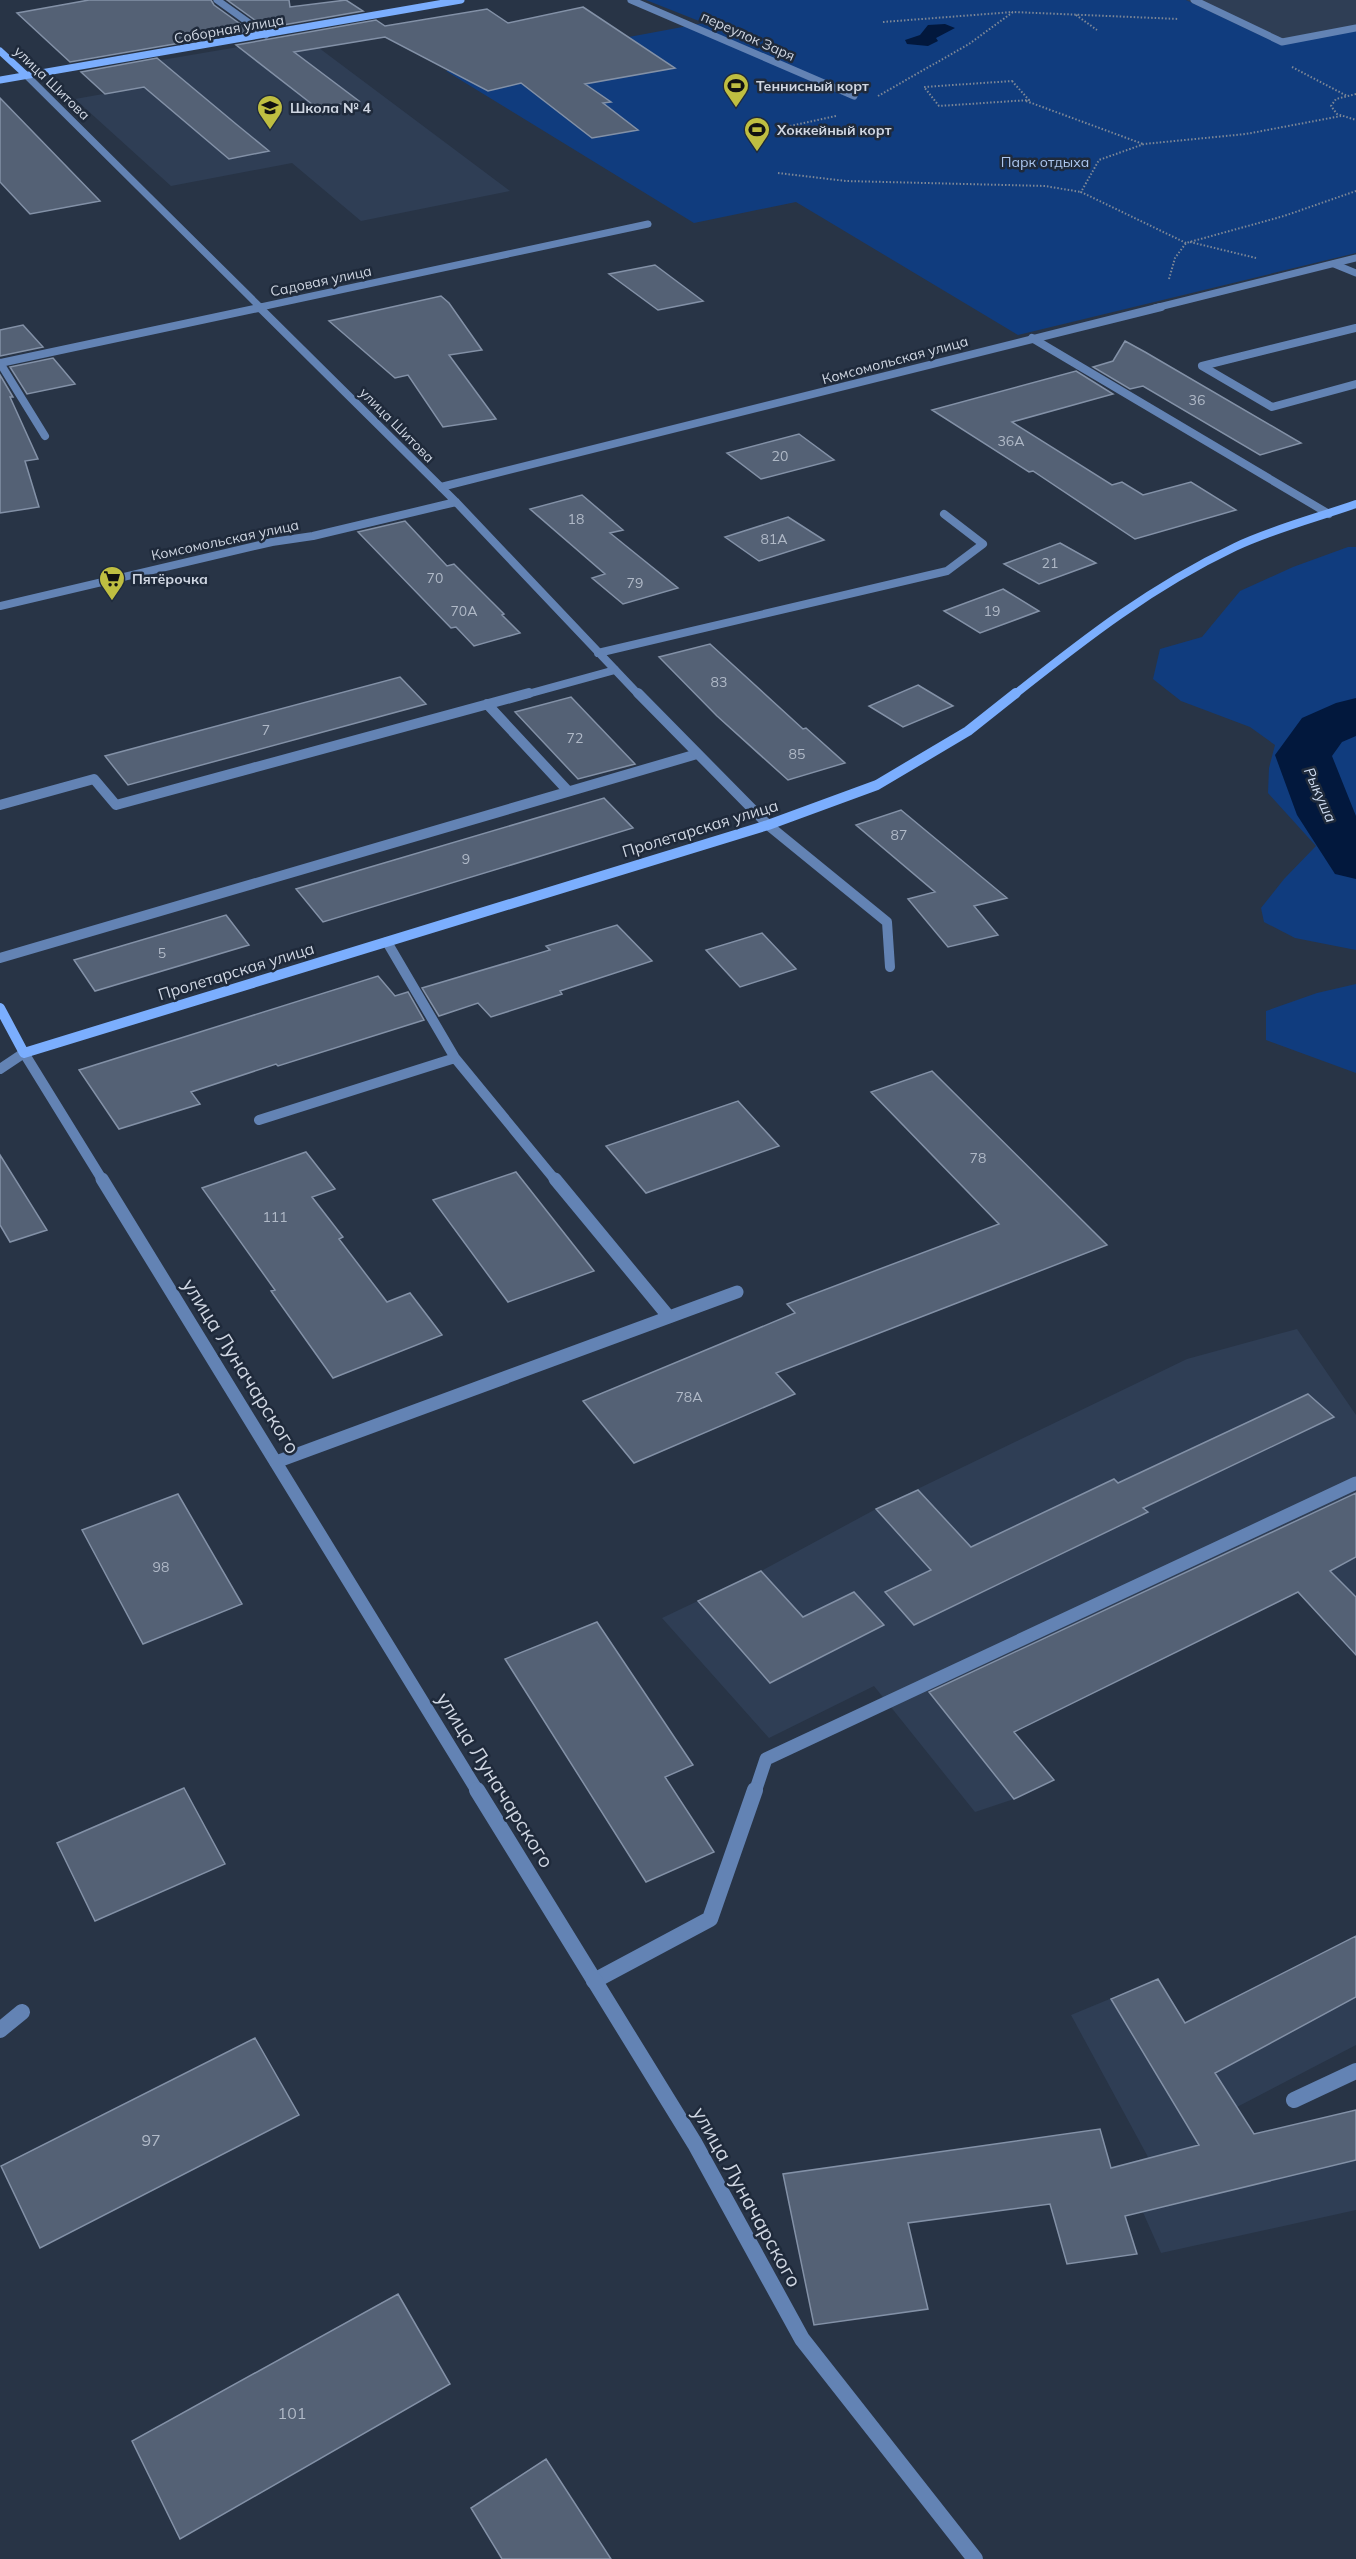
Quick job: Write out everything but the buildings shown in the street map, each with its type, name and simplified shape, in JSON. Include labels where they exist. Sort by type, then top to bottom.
[{"type":"street","points":[[217,0],[266,35]]},
{"type":"street","name":"Соборная улица","points":[[0,80],[461,0]]},
{"type":"street","name":"переулок Заря","points":[[631,0],[854,96]]},
{"type":"street","points":[[1194,0],[1282,42],[1356,28]]},
{"type":"street","name":"улица Шитова","points":[[0,51],[456,502],[696,754],[768,825],[887,922],[890,967]]},
{"type":"street","name":"Садовая улица","points":[[0,363],[648,224]]},
{"type":"street","name":"Комсомольская улица","points":[[441,487],[1356,258]]},
{"type":"street","points":[[1334,264],[1356,273]]},
{"type":"street","points":[[1356,328],[1202,366],[1272,407],[1356,384]]},
{"type":"street","points":[[1032,338],[1329,514]]},
{"type":"street","points":[[0,363],[45,436]]},
{"type":"street","name":"Комсомольская улица","points":[[0,606],[191,560],[272,542],[313,536],[456,502]]},
{"type":"street","name":"Пролетарская улица","points":[[0,1069],[24,1053],[768,825],[877,785],[968,731],[1085,639],[1153,591],[1238,546],[1356,504]]},
{"type":"street","points":[[598,652],[947,572],[983,544],[944,514]]},
{"type":"street","points":[[0,805],[94,778],[116,805],[615,670]]},
{"type":"street","points":[[487,704],[568,790]]},
{"type":"street","points":[[0,958],[696,754]]},
{"type":"street","points":[[387,942],[455,1058],[669,1317]]},
{"type":"street","name":"улица Луначарского","points":[[0,1008],[24,1053],[695,2144],[802,2339],[975,2559]]},
{"type":"street","points":[[259,1120],[455,1058]]},
{"type":"street","points":[[276,1462],[737,1292]]},
{"type":"street","points":[[594,1982],[710,1919],[766,1759],[1356,1483]]},
{"type":"street","points":[[0,2030],[22,2012]]},
{"type":"street","points":[[1294,2100],[1356,2071]]},
{"type":"path","points":[[869,100],[969,44],[1013,12]]},
{"type":"path","points":[[883,22],[1013,12],[1180,19]]},
{"type":"path","points":[[1076,14],[1097,30]]},
{"type":"path","points":[[1023,100],[1029,99],[1012,81],[924,87],[939,106],[1023,100],[1144,144]]},
{"type":"path","points":[[1356,94],[1341,97],[1332,102],[1332,110],[1341,116],[1356,120]]},
{"type":"path","points":[[790,126],[839,116]]},
{"type":"path","points":[[1081,192],[1099,160],[1144,144],[1245,134],[1341,116]]},
{"type":"path","points":[[778,173],[846,181],[1045,186],[1081,192],[1187,242],[1240,253],[1300,272]]},
{"type":"path","points":[[1177,302],[1164,292],[1173,271],[1174,258],[1187,242],[1284,216],[1356,191]]},
{"type":"shaded area","points":[[1186,0],[1356,0],[1356,30],[1281,45]]},
{"type":"shaded area","points":[[945,24],[955,28],[936,38],[938,41],[928,46],[907,44],[905,40],[920,35],[928,25]]},
{"type":"shaded area","name":"Школа № 4","points":[[303,36],[510,191],[361,221],[292,163],[171,186],[75,99],[148,86],[126,66]]},
{"type":"shaded area","points":[[1297,1329],[1356,1415],[1356,1655],[1298,1592],[1014,1732],[1054,1780],[1014,1799],[975,1812],[874,1686],[769,1738],[662,1618],[761,1571],[876,1509],[1187,1359]]},
{"type":"shaded area","points":[[1356,1936],[1356,2045],[1237,2107],[1254,2134],[1356,2110],[1356,2210],[1161,2253],[1122,2165],[1148,2157],[1071,2015],[1158,1979],[1185,2023]]},
{"type":"green space","name":"Парк отдыха","points":[[646,0],[1186,0],[1281,45],[1356,30],[1356,253],[1018,335],[796,202],[694,223],[446,71],[704,23]]},
{"type":"green space","points":[[1348,547],[1356,547],[1356,950],[1295,938],[1264,922],[1261,908],[1284,879],[1316,846],[1268,793],[1269,768],[1275,745],[1250,727],[1181,701],[1153,679],[1160,649],[1202,637],[1240,591],[1293,567]]},
{"type":"green space","points":[[1356,984],[1356,1073],[1266,1040],[1266,1011],[1317,993]]},
{"type":"waterway","name":"Рыкуша","points":[[1356,715],[1322,730],[1303,755],[1326,815],[1356,861]]},
{"type":"place","name":"Теннисный корт","points":[[736,109]]},
{"type":"place","name":"Школа № 4","points":[[270,131]]},
{"type":"place","name":"Хоккейный корт","points":[[757,153]]},
{"type":"place","name":"Пятёрочка","points":[[112,602]]}]
